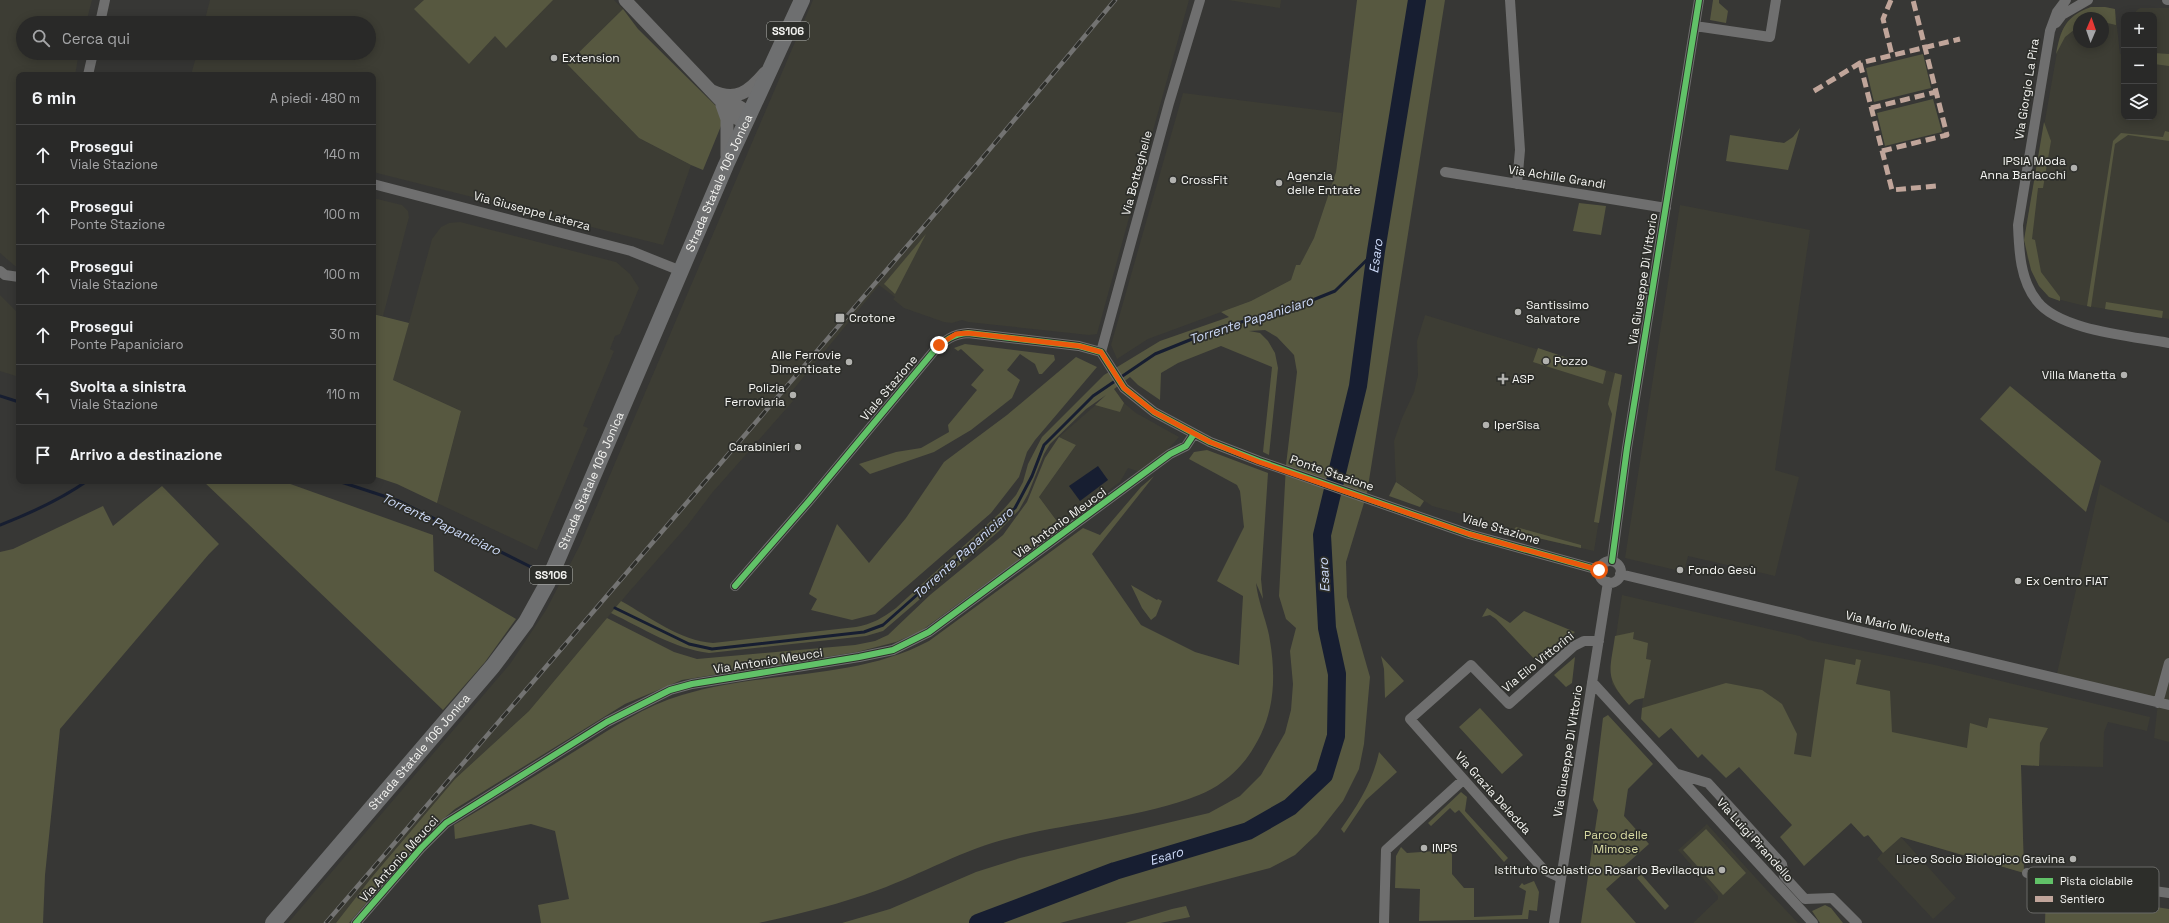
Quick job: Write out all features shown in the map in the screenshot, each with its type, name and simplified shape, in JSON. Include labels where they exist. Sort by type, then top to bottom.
[{"type":"main road","name":"Strada Statale 106 Jonica","points":[[273,923],[493,666],[526,622],[547,584],[726,165],[802,0]]},
{"type":"street","points":[[102,16],[105,0]]},
{"type":"street","points":[[625,0],[712,91],[721,104],[727,119],[729,146],[726,165]]},
{"type":"street","name":"Via Botteghelle","points":[[1101,352],[1169,103],[1200,0]]},
{"type":"street","name":"Via Giuseppe Di Vittorio","points":[[1612,561],[1699,0]]},
{"type":"street","points":[[1695,26],[1770,38],[1776,0]]},
{"type":"street","points":[[2050,31],[2056,0]]},
{"type":"street","name":"Via Giorgio La Pira","points":[[2066,0],[2057,12],[2050,31],[2018,225],[2019,255],[2025,278],[2037,301],[2054,316],[2078,326],[2169,343]]},
{"type":"street","points":[[2050,31],[2062,15],[2088,0]]},
{"type":"street","points":[[1510,4],[1520,150],[1517,184]]},
{"type":"street","points":[[89,72],[91,60]]},
{"type":"street","points":[[712,91],[731,96],[742,93],[756,84],[773,62]]},
{"type":"street","points":[[712,91],[743,109],[747,120]]},
{"type":"street","name":"Via Achille Grandi","points":[[1444,172],[1666,208]]},
{"type":"street","name":"Via Giuseppe Laterza","points":[[376,185],[632,251],[681,272]]},
{"type":"street","points":[[0,271],[5,275],[16,277]]},
{"type":"street","name":"Viale Stazione","points":[[735,586],[946,340],[956,334],[968,333],[1079,346],[1101,352]]},
{"type":"street","points":[[1101,352],[1124,388],[1154,412],[1194,434]]},
{"type":"street","name":"Ponte Stazione","points":[[1194,434],[1259,462],[1396,509]]},
{"type":"street","name":"Via Antonio Meucci","points":[[356,923],[421,848],[446,823],[607,722],[670,690],[692,684],[859,657],[893,650],[913,641],[929,632],[1065,534],[1170,454],[1186,446],[1194,434]]},
{"type":"street","name":"Viale Stazione","points":[[1396,509],[1501,544],[1599,570]]},
{"type":"street","points":[[1612,561],[1618,564],[1620,574],[1617,580],[1608,582],[1600,577],[1599,570],[1602,564],[1612,561]]},
{"type":"street","name":"Via Mario Nicoletta","points":[[1620,574],[2169,705]]},
{"type":"street","name":"Via Giuseppe Di Vittorio","points":[[1554,923],[1608,582]]},
{"type":"street","name":"Via Elio Vittorini","points":[[1410,719],[1471,665],[1509,704],[1574,646],[1584,641],[1599,641]]},
{"type":"street","points":[[2158,703],[2169,663]]},
{"type":"street","name":"Via Luigi Pirandello","points":[[1592,682],[1678,774],[1813,923]]},
{"type":"street","name":"Via Grazia Deledda","points":[[1410,719],[1544,870],[1561,878]]},
{"type":"street","name":"Via Luigi Pirandello","points":[[1678,774],[1708,783],[1782,864],[1784,876],[1805,899],[1832,898],[1857,923]]},
{"type":"street","points":[[1384,923],[1386,850],[1463,780]]},
{"type":"street","points":[[2159,892],[2169,893]]},
{"type":"shaded area","points":[[0,0],[92,0],[88,16],[16,16],[16,60],[78,60],[76,72],[16,72],[16,266],[0,253]]},
{"type":"shaded area","points":[[210,0],[614,0],[623,9],[567,64],[639,138],[691,165],[663,245],[376,173],[376,72],[192,72],[195,60],[376,60],[376,16],[206,16]]},
{"type":"shaded area","points":[[813,0],[1189,0],[1097,334],[1089,335],[968,322],[962,320],[952,323],[944,322],[904,308],[893,299],[895,297],[879,285],[788,396],[793,401],[712,493],[687,526],[629,592],[529,711],[455,779],[372,877],[336,923],[288,923],[510,664],[546,610],[580,545]]},
{"type":"shaded area","points":[[1228,0],[1281,0],[1280,8]]},
{"type":"shaded area","name":"IPSIA Moda Anna Barlacchi","points":[[2091,7],[2115,9],[2121,54],[2121,120],[2157,120],[2157,12],[2136,12],[2140,8],[2169,8],[2169,319],[2081,305],[2049,297],[2039,286],[2027,257],[2025,234],[2060,35],[2067,22],[2073,17],[2073,48],[2109,48],[2109,12],[2079,12]]},
{"type":"shaded area","points":[[1183,93],[1342,113],[1336,172],[1314,238],[1300,266],[1296,265],[1291,280],[1251,301],[1148,339],[1117,359],[1111,345]]},
{"type":"shaded area","points":[[376,199],[402,205],[408,211],[409,217],[383,316],[376,315]]},
{"type":"shaded area","points":[[1680,205],[1810,230],[1775,470],[1799,477],[1775,576],[1688,556],[1684,572],[1625,558]]},
{"type":"shaded area","points":[[460,222],[616,262],[630,274],[639,288],[620,334],[615,336],[610,349],[614,351],[583,426],[588,428],[537,550],[437,503],[461,411],[393,380],[432,239],[441,227],[449,223]]},
{"type":"shaded area","points":[[0,295],[16,311],[16,376],[0,371]]},
{"type":"shaded area","points":[[1425,315],[1622,375],[1594,551],[1468,522],[1469,516],[1432,506],[1396,482],[1394,441],[1402,418],[1414,392],[1418,375],[1417,341]]},
{"type":"shaded area","points":[[1114,389],[1124,403],[1136,413],[1179,437],[1163,455],[1140,472],[1128,468],[1120,482],[1060,525],[1039,497],[1076,445],[1059,437]]},
{"type":"shaded area","points":[[2100,484],[2169,523],[2169,742],[2154,738],[2158,703],[2056,678]]},
{"type":"shaded area","points":[[1622,595],[1800,636],[1808,640],[1935,665],[2150,717],[2147,731],[2108,722],[2104,732],[2103,767],[2021,765],[2024,873],[1901,837],[1956,898],[1933,919],[1877,859],[1883,852],[1868,835],[1864,837],[1851,823],[1642,708],[1643,698],[1624,700],[1612,684],[1611,670]]},
{"type":"shaded area","name":"Istituto Scolastico Rosario Bevilacqua","points":[[1707,824],[1798,923],[1693,923],[1718,899],[1718,896],[1678,850]]},
{"type":"green space","points":[[424,0],[553,0],[506,48],[495,36],[469,64],[414,9]]},
{"type":"green space","points":[[1357,0],[1445,0],[1367,493],[1346,562],[1347,597],[1370,677],[1364,744],[1359,769],[1343,801],[1317,834],[1295,855],[1270,868],[1060,923],[842,923],[890,909],[976,872],[1020,858],[1209,813],[1240,796],[1261,775],[1285,733],[1291,710],[1293,684],[1290,651],[1296,628],[1286,619],[1279,596],[1286,465],[1297,372],[1294,355],[1277,337],[1265,330],[1249,331],[1260,333],[1268,341],[1275,353],[1278,368],[1269,455],[1263,452],[1272,367],[1221,346],[1178,363],[1161,373],[1160,400],[1138,385],[1130,377],[1114,389],[1124,403],[1120,412],[1095,405],[1106,395],[1086,409],[1050,444],[1044,454],[1028,494],[1019,510],[999,531],[883,631],[866,636],[709,653],[696,651],[671,643],[611,613],[621,601],[677,633],[689,638],[713,643],[856,627],[877,620],[896,608],[1003,510],[1016,495],[1023,482],[1028,464],[1042,437],[1104,375],[1160,341],[1229,317],[1221,312],[1251,301],[1291,280],[1296,265],[1300,265],[1314,238],[1336,172]]},
{"type":"green space","points":[[1713,0],[1719,0],[1719,3],[1728,11],[1726,23],[1710,20]]},
{"type":"green space","points":[[2091,7],[2115,9],[2116,25],[2109,23],[2109,12],[2081,12]]},
{"type":"green space","points":[[623,9],[638,29],[716,106],[721,118],[721,126],[703,170],[639,138],[567,64]]},
{"type":"green space","points":[[2073,16],[2073,31],[2065,37],[2056,54],[2060,37]]},
{"type":"green space","points":[[2157,53],[2169,54],[2169,66],[2157,64]]},
{"type":"green space","points":[[1923,54],[1931,88],[1874,102],[1866,68]]},
{"type":"green space","points":[[1933,99],[1942,132],[1885,146],[1877,113]]},
{"type":"green space","points":[[2044,122],[2051,141],[2043,188],[2038,188],[2032,239],[2035,240],[2041,272],[2060,297],[2060,301],[2049,297],[2039,286],[2031,270],[2024,240]]},
{"type":"green space","points":[[1800,128],[1788,170],[1726,161],[1730,135],[1784,143],[1793,137]]},
{"type":"green space","points":[[2165,131],[2169,132],[2169,141],[2128,135],[2115,144],[2091,307],[2087,306],[2113,141],[2121,133],[2163,137]]},
{"type":"green space","points":[[1579,203],[1606,206],[1601,235],[1573,231]]},
{"type":"green space","points":[[926,234],[895,294],[884,284]]},
{"type":"green space","points":[[2106,302],[2163,311],[2162,318],[2105,309]]},
{"type":"green space","points":[[376,315],[409,323],[393,380],[461,411],[437,503],[397,484],[376,477]]},
{"type":"green space","points":[[965,344],[1054,355],[1055,360],[1042,374],[1039,374],[1035,364],[1020,354],[1007,370],[1020,380],[1012,398],[971,430],[934,452],[870,474],[859,464],[896,452],[921,448],[949,432],[948,425],[977,390],[971,385],[984,370],[961,349],[958,351],[954,348]]},
{"type":"green space","points":[[1538,348],[1606,371],[1603,384],[1533,362]]},
{"type":"green space","points":[[1076,357],[1097,367],[1035,440],[1027,452],[1019,477],[991,513],[875,614],[852,620],[811,610],[817,599],[809,594],[837,524],[869,563],[906,518],[944,462],[1007,415]]},
{"type":"green space","points":[[1615,373],[1622,375],[1599,523],[1594,522],[1612,414],[1608,404]]},
{"type":"green space","points":[[2010,386],[2101,461],[2086,512],[1980,419]]},
{"type":"green space","points":[[1059,437],[1076,445],[1039,497],[1062,528],[921,631],[896,642],[857,652],[682,680],[625,704],[455,809],[427,833],[349,923],[336,923],[372,877],[455,779],[529,711],[607,618],[674,652],[697,659],[855,645],[875,641],[888,635],[930,595],[1003,535],[1027,502],[1045,458]]},
{"type":"green space","points":[[1207,450],[1268,473],[1261,579],[1263,599],[1256,583],[1258,596],[1269,635],[1273,664],[1270,706],[1267,720],[1261,734],[1249,755],[1231,776],[1216,787],[1177,803],[1154,809],[1033,833],[993,843],[960,855],[894,884],[864,895],[759,923],[541,923],[538,905],[569,899],[555,831],[531,824],[455,839],[454,825],[617,725],[655,705],[682,695],[713,687],[807,674],[870,663],[900,654],[929,641],[1083,528],[1100,535],[1141,487],[1154,476],[1092,554],[1141,625],[1195,652],[1239,665],[1243,596],[1217,581],[1244,527],[1240,491],[1237,485],[1189,459],[1194,452]]},
{"type":"green space","points":[[1396,482],[1424,501],[1420,507],[1389,496]]},
{"type":"green space","points":[[206,484],[290,484],[433,535],[434,571],[516,619],[485,662],[443,710]]},
{"type":"green space","points":[[162,486],[219,544],[60,729],[45,875],[43,923],[0,923],[0,552],[13,549],[103,506],[113,526]]},
{"type":"green space","points":[[1516,527],[1581,545],[1581,548],[1512,532]]},
{"type":"green space","points":[[1131,585],[1157,600],[1162,601],[1156,616],[1151,620],[1142,608]]},
{"type":"green space","points":[[1487,608],[1510,623],[1524,611],[1575,632],[1539,664],[1496,619],[1490,615],[1482,617]]},
{"type":"green space","points":[[1634,632],[1633,639],[1648,643],[1646,659],[1651,660],[1644,698],[1635,700],[1629,705],[1612,680],[1611,666],[1615,636]]},
{"type":"green space","points":[[1381,656],[1404,681],[1385,698],[1384,669]]},
{"type":"green space","points":[[1575,657],[1572,683],[1566,687],[1554,675]]},
{"type":"green space","points":[[1825,659],[1855,665],[1856,659],[1861,660],[1856,684],[1890,691],[1892,732],[1967,748],[1970,723],[1987,728],[1989,718],[2048,728],[2040,743],[2039,766],[2021,765],[2024,873],[1901,837],[1883,853],[1868,835],[1864,837],[1851,823],[1804,866],[1780,837],[1792,825],[1739,767],[1726,778],[1702,754],[1698,758],[1671,728],[1659,738],[1641,719],[1642,708],[1726,683],[1762,690],[1782,704],[1797,734],[1794,754],[1811,757]]},
{"type":"green space","points":[[1480,708],[1523,755],[1502,774],[1459,727]]},
{"type":"green space","name":"Parco delle Mimose","points":[[1608,715],[1653,764],[1628,789],[1624,816],[1649,844],[1622,868],[1625,872],[1606,889],[1636,923],[1581,923],[1598,810],[1593,800],[1603,718]]},
{"type":"green space","points":[[1379,752],[1397,772],[1366,800],[1344,833],[1341,829],[1369,783]]},
{"type":"green space","points":[[1461,792],[1467,797],[1465,811],[1508,858],[1504,862],[1459,810],[1455,813],[1450,808],[1431,826],[1428,823]]},
{"type":"green space","points":[[1706,829],[1746,873],[1723,895],[1683,850]]},
{"type":"green space","points":[[1401,847],[1407,853],[1449,850],[1452,854],[1452,874],[1464,888],[1474,888],[1474,917],[1522,915],[1526,891],[1519,887],[1522,883],[1524,885],[1534,881],[1539,892],[1537,911],[1529,910],[1528,919],[1419,921],[1420,889],[1395,888],[1396,856]]},
{"type":"green space","points":[[1641,874],[1669,906],[1665,910],[1637,878]]},
{"type":"green space","points":[[1825,905],[1831,908],[1843,923],[1820,923],[1812,911]]},
{"type":"green space","points":[[1186,906],[1190,917],[1160,923],[1125,923],[1172,909]]},
{"type":"green space","points":[[2159,907],[2169,909],[2169,923],[2045,923],[2045,913],[2159,913]]},
{"type":"water","points":[[1098,466],[1108,480],[1080,501],[1069,486]]},
{"type":"waterway","name":"Esaro","points":[[978,923],[1115,871],[1248,831],[1290,807],[1324,775],[1336,736],[1337,674],[1327,628],[1322,535],[1358,386],[1376,251],[1417,0]]},
{"type":"waterway","name":"Torrente Papaniciaro","points":[[615,608],[689,644],[712,649],[864,632],[883,625],[1015,508],[1032,476],[1044,445],[1093,396],[1155,354],[1222,327],[1288,310],[1335,291],[1376,251]]},
{"type":"waterway","name":"Torrente Papaniciaro","points":[[0,396],[16,401]]},
{"type":"waterway","points":[[0,525],[45,506],[82,484]]},
{"type":"waterway","name":"Torrente Papaniciaro","points":[[347,484],[399,501],[541,572]]},
{"type":"railway","points":[[326,923],[969,174],[1115,0]]},
{"type":"marked path","points":[[1891,0],[1883,19],[1892,55]]},
{"type":"marked path","points":[[1882,151],[1947,135],[1913,0]]},
{"type":"marked path","points":[[1814,91],[1860,63],[1960,39]]},
{"type":"marked path","points":[[1860,63],[1892,190],[1936,186]]},
{"type":"marked path","points":[[1871,108],[1936,92]]},
{"type":"cycle path","points":[[1612,561],[1627,448],[1699,0]]},
{"type":"cycle path","points":[[735,586],[809,501],[934,351],[950,338],[968,333],[1079,346],[1101,352],[1124,388],[1154,412],[1210,442],[1259,461],[1469,534],[1599,570]]},
{"type":"cycle path","points":[[356,923],[421,848],[446,823],[607,722],[670,690],[692,684],[859,657],[893,650],[929,632],[1170,454],[1186,446],[1194,434]]},
{"type":"place","name":"Extension","points":[[554,58]]},
{"type":"place","name":"IPSIA Moda Anna Barlacchi","points":[[2074,168]]},
{"type":"place","name":"CrossFit","points":[[1173,180]]},
{"type":"place","name":"Agenzia delle Entrate","points":[[1279,183]]},
{"type":"place","name":"Santissimo Salvatore","points":[[1518,312]]},
{"type":"place","name":"Crotone","points":[[840,318]]},
{"type":"place","name":"Pozzo","points":[[1546,361]]},
{"type":"place","name":"Alle Ferrovie Dimenticate","points":[[849,362]]},
{"type":"place","name":"Villa Manetta","points":[[2124,375]]},
{"type":"place","name":"ASP","points":[[1503,379]]},
{"type":"place","name":"Polizia Ferroviaria","points":[[793,395]]},
{"type":"place","name":"IperSisa","points":[[1486,425]]},
{"type":"place","name":"Carabinieri","points":[[798,447]]},
{"type":"place","name":"Fondo Gesù","points":[[1680,570]]},
{"type":"place","name":"Ex Centro FIAT","points":[[2018,581]]},
{"type":"place","name":"INPS","points":[[1424,848]]},
{"type":"place","name":"Liceo Socio Biologico Gravina","points":[[2073,859]]},
{"type":"place","name":"Istituto Scolastico Rosario Bevilacqua","points":[[1722,870]]},
{"type":"route","points":[[939,345],[956,334],[968,333],[1079,346],[1101,352],[1124,388],[1154,412],[1210,442],[1259,462],[1469,534],[1518,549],[1599,570]]}]
